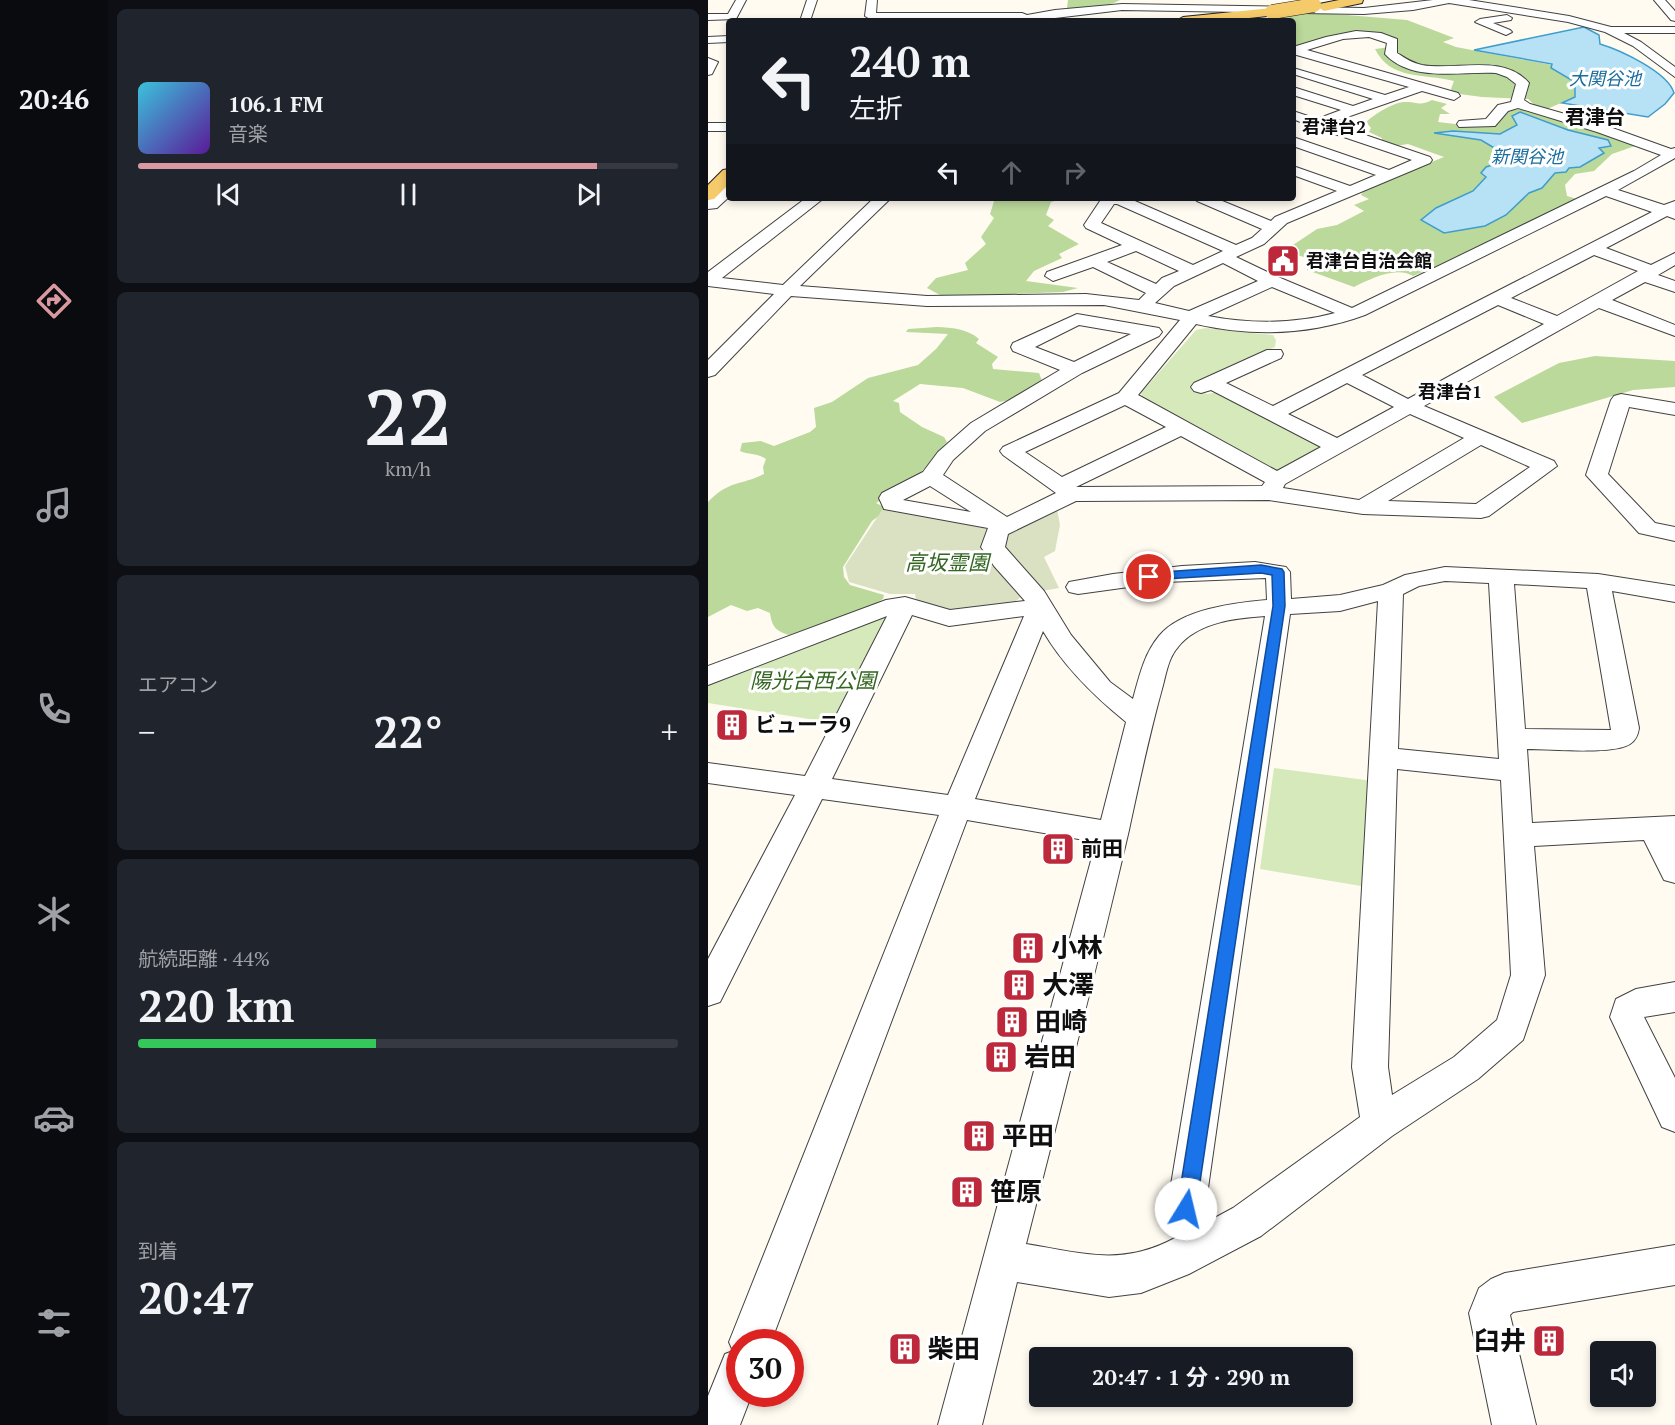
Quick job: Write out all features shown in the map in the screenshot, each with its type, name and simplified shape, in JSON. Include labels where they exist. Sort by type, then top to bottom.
[{"type":"main road","points":[[1213,18],[1272,12],[1340,0]]},
{"type":"main road","points":[[1250,18],[1288,13],[1316,4],[1357,0]]},
{"type":"main road","points":[[709,203],[726,178]]},
{"type":"main road","points":[[709,203],[726,196]]},
{"type":"street","points":[[708,17],[732,17],[741,0]]},
{"type":"street","points":[[806,18],[812,0]]},
{"type":"street","points":[[872,0],[870,16],[923,11],[976,11],[1020,15],[1122,7],[1364,11],[1413,7],[1449,0],[1535,14]]},
{"type":"street","points":[[1659,0],[1675,18]]},
{"type":"street","points":[[1519,11],[1551,11],[1569,19],[1609,30],[1637,44],[1675,73]]},
{"type":"street","points":[[1482,35],[1511,32],[1480,22],[1551,11]]},
{"type":"street","points":[[1539,27],[1551,11]]},
{"type":"street","points":[[1569,19],[1588,14]]},
{"type":"street","points":[[1609,30],[1675,18]]},
{"type":"street","points":[[1649,22],[1675,30]]},
{"type":"street","points":[[1296,50],[1352,35],[1385,38],[1393,42],[1391,54],[1411,66],[1443,70],[1481,69],[1506,73],[1523,83],[1518,98],[1520,104]]},
{"type":"street","points":[[708,36],[726,36]]},
{"type":"street","points":[[1325,41],[1353,49],[1354,67]]},
{"type":"street","points":[[1296,52],[1454,96]]},
{"type":"street","points":[[1296,70],[1330,60]]},
{"type":"street","points":[[708,62],[712,62],[708,71]]},
{"type":"street","points":[[1296,72],[1386,99]]},
{"type":"street","points":[[1296,131],[1420,87]]},
{"type":"street","points":[[1296,92],[1353,110]]},
{"type":"street","points":[[1464,124],[1490,123],[1503,108],[1520,104],[1674,153]]},
{"type":"street","points":[[1143,305],[1168,282],[1258,241],[1281,220],[1425,160],[1296,116]]},
{"type":"street","points":[[708,128],[726,127]]},
{"type":"street","points":[[1296,142],[1390,175]]},
{"type":"street","points":[[708,280],[787,290],[948,302],[1102,300],[1143,305],[1210,321],[1279,328],[1324,322],[1352,314],[1639,174],[1674,153]]},
{"type":"street","points":[[1296,171],[1350,191]]},
{"type":"street","points":[[709,203],[726,191]]},
{"type":"street","points":[[1605,191],[1672,210]]},
{"type":"street","points":[[708,280],[812,201]]},
{"type":"street","points":[[708,371],[787,290],[880,201]]},
{"type":"street","points":[[1109,201],[1092,225],[1191,270]]},
{"type":"street","points":[[1122,201],[1230,254],[1272,281],[1352,314]]},
{"type":"street","points":[[1209,201],[1272,227]]},
{"type":"street","points":[[1292,201],[1308,207]]},
{"type":"street","points":[[1273,414],[1672,210]]},
{"type":"street","points":[[1053,276],[1137,245]]},
{"type":"street","points":[[1594,249],[1675,287]]},
{"type":"street","points":[[1273,486],[1336,446],[1675,258]]},
{"type":"street","points":[[1093,261],[1156,291]]},
{"type":"street","points":[[1272,281],[1193,316],[1126,397],[1010,451],[1067,490],[1273,486],[1364,507],[1481,511],[1546,466],[1408,406],[1348,376]]},
{"type":"street","points":[[1497,298],[1558,323]]},
{"type":"street","points":[[1597,301],[1675,331]]},
{"type":"street","points":[[1075,369],[1020,346],[1077,319],[1178,335]]},
{"type":"street","points":[[1007,525],[892,504],[890,498],[931,477],[945,456],[978,427],[1075,369],[1151,332]]},
{"type":"street","points":[[1274,354],[1206,385],[1273,414],[1336,446]]},
{"type":"street","points":[[1126,397],[1181,428],[1273,486]]},
{"type":"street","points":[[1675,409],[1621,400],[1597,475],[1647,528],[1675,534]]},
{"type":"street","points":[[1140,719],[1101,688],[1062,640],[1035,596],[1002,561],[993,547],[998,530],[1181,428]]},
{"type":"street","points":[[1364,507],[1480,437]]},
{"type":"street","points":[[931,477],[1007,525]]},
{"type":"street","points":[[1078,587],[1107,581],[1191,572],[1261,569],[1278,572],[1279,606],[1186,1209],[1198,1248]]},
{"type":"street","points":[[960,1425],[1113,833],[1140,719],[1158,658],[1169,640],[1186,628],[1209,617],[1239,610],[1340,603],[1391,590],[1413,580],[1445,574],[1598,581],[1675,594]]},
{"type":"street","points":[[1003,1260],[1109,1277],[1141,1273],[1175,1260],[1247,1222],[1380,1124],[1466,1068],[1511,1029],[1528,975],[1517,835],[1502,576]]},
{"type":"street","points":[[1513,739],[1608,740],[1618,739],[1624,735],[1625,728],[1598,581]]},
{"type":"street","points":[[1380,1124],[1370,1067],[1391,590]]},
{"type":"street","points":[[708,676],[886,608],[905,605],[949,618],[1041,606]]},
{"type":"street","points":[[708,992],[905,605]]},
{"type":"street","points":[[755,1329],[957,807],[1041,606]]},
{"type":"street","points":[[1384,758],[1514,771]]},
{"type":"street","points":[[708,773],[957,807],[1113,833]]},
{"type":"street","points":[[1517,835],[1664,827],[1675,871]]},
{"type":"street","points":[[1675,997],[1636,1004],[1628,1009],[1628,1017],[1675,1115]]},
{"type":"street","points":[[1514,1425],[1488,1313],[1493,1302],[1505,1293],[1675,1265]]},
{"type":"street","points":[[718,1425],[726,1405]]},
{"type":"green space","points":[[1068,0],[1120,0],[1101,7],[1080,9],[1067,8]]},
{"type":"green space","points":[[1323,13],[1407,20],[1454,38],[1443,42],[1456,47],[1552,65],[1575,82],[1575,97],[1547,109],[1538,108],[1528,99],[1452,93],[1454,81],[1399,71],[1382,59],[1375,49],[1391,47],[1391,44],[1361,34],[1296,47],[1296,18],[1277,18],[1293,14]]},
{"type":"green space","points":[[1432,100],[1447,104],[1441,108],[1450,114],[1440,114],[1438,122],[1472,126],[1511,109],[1534,111],[1638,145],[1612,154],[1594,171],[1575,174],[1565,185],[1567,196],[1577,199],[1459,257],[1413,276],[1399,272],[1391,273],[1375,277],[1354,287],[1307,270],[1307,258],[1284,251],[1317,229],[1337,225],[1364,211],[1354,205],[1369,199],[1361,195],[1365,189],[1444,157],[1408,144],[1395,146],[1382,141],[1382,138],[1369,132],[1371,128],[1366,122],[1394,104],[1424,103]]},
{"type":"green space","points":[[994,201],[1055,201],[1051,202],[1046,215],[1054,220],[1048,226],[1079,244],[1059,254],[1062,258],[1034,271],[1026,281],[1078,288],[1063,292],[956,296],[940,295],[927,288],[936,278],[968,270],[965,263],[986,244],[981,237],[994,218],[990,214]]},
{"type":"green space","points":[[953,328],[974,335],[979,339],[976,343],[998,357],[992,364],[993,369],[1039,373],[1043,383],[1010,400],[1000,402],[963,388],[920,384],[893,401],[899,403],[900,412],[922,427],[944,437],[947,442],[916,478],[876,503],[888,509],[872,521],[843,567],[844,577],[850,585],[884,595],[883,599],[873,605],[789,635],[775,628],[770,613],[758,608],[747,611],[731,605],[708,617],[708,502],[722,490],[764,474],[763,467],[766,459],[740,451],[742,443],[761,441],[774,446],[810,432],[816,427],[814,408],[832,402],[868,378],[918,365],[936,349],[948,334],[906,332],[908,329]]},
{"type":"green space","points":[[1206,328],[1273,335],[1276,340],[1275,347],[1189,387],[1207,394],[1219,392],[1322,446],[1279,470],[1271,470],[1143,398],[1141,393],[1196,330]]},
{"type":"green space","points":[[1595,356],[1675,361],[1675,387],[1633,390],[1522,423],[1494,397],[1559,363]]},
{"type":"green space","name":"高坂霊園","points":[[891,508],[995,526],[1025,593],[1013,604],[943,612],[916,599],[915,594],[890,594],[849,582],[845,566],[882,510]]},
{"type":"green space","points":[[1057,509],[1060,525],[1055,551],[1044,557],[1059,588],[1037,592],[996,540],[1002,533]]},
{"type":"green space","name":"陽光台西公園","points":[[883,613],[888,616],[834,723],[708,703],[708,681]]},
{"type":"green space","points":[[1274,768],[1373,781],[1367,887],[1260,869]]},
{"type":"water","name":"大関谷池","points":[[1584,27],[1599,35],[1600,44],[1631,57],[1663,77],[1674,93],[1665,104],[1648,117],[1562,103],[1575,97],[1575,82],[1551,68],[1552,64],[1474,50]]},
{"type":"water","name":"新関谷池","points":[[1520,112],[1568,130],[1608,140],[1611,146],[1599,148],[1604,153],[1580,167],[1555,173],[1542,188],[1529,193],[1506,215],[1485,226],[1444,233],[1421,220],[1436,208],[1473,191],[1486,177],[1481,173],[1486,167],[1496,164],[1496,149],[1481,140],[1434,133],[1453,131],[1500,134],[1517,125],[1512,116]]},
{"type":"place","name":"君津台自治会館","points":[[1283,261]]},
{"type":"place","name":"ビューラ9","points":[[732,725]]},
{"type":"place","name":"前田","points":[[1058,849]]},
{"type":"place","name":"小林","points":[[1028,948]]},
{"type":"place","name":"大澤","points":[[1019,985]]},
{"type":"place","name":"田崎","points":[[1012,1022]]},
{"type":"place","name":"岩田","points":[[1001,1057]]},
{"type":"place","name":"平田","points":[[979,1136]]},
{"type":"place","name":"笹原","points":[[967,1192]]},
{"type":"place","name":"臼井","points":[[1549,1341]]},
{"type":"place","name":"柴田","points":[[905,1349]]},
{"type":"district","name":"君津台","points":[[1595,117]]},
{"type":"district","name":"君津台2","points":[[1334,127]]},
{"type":"district","name":"君津台1","points":[[1450,392]]},
{"type":"route","points":[[1149,577],[1191,572],[1261,569],[1278,572],[1279,606],[1186,1209]]}]
